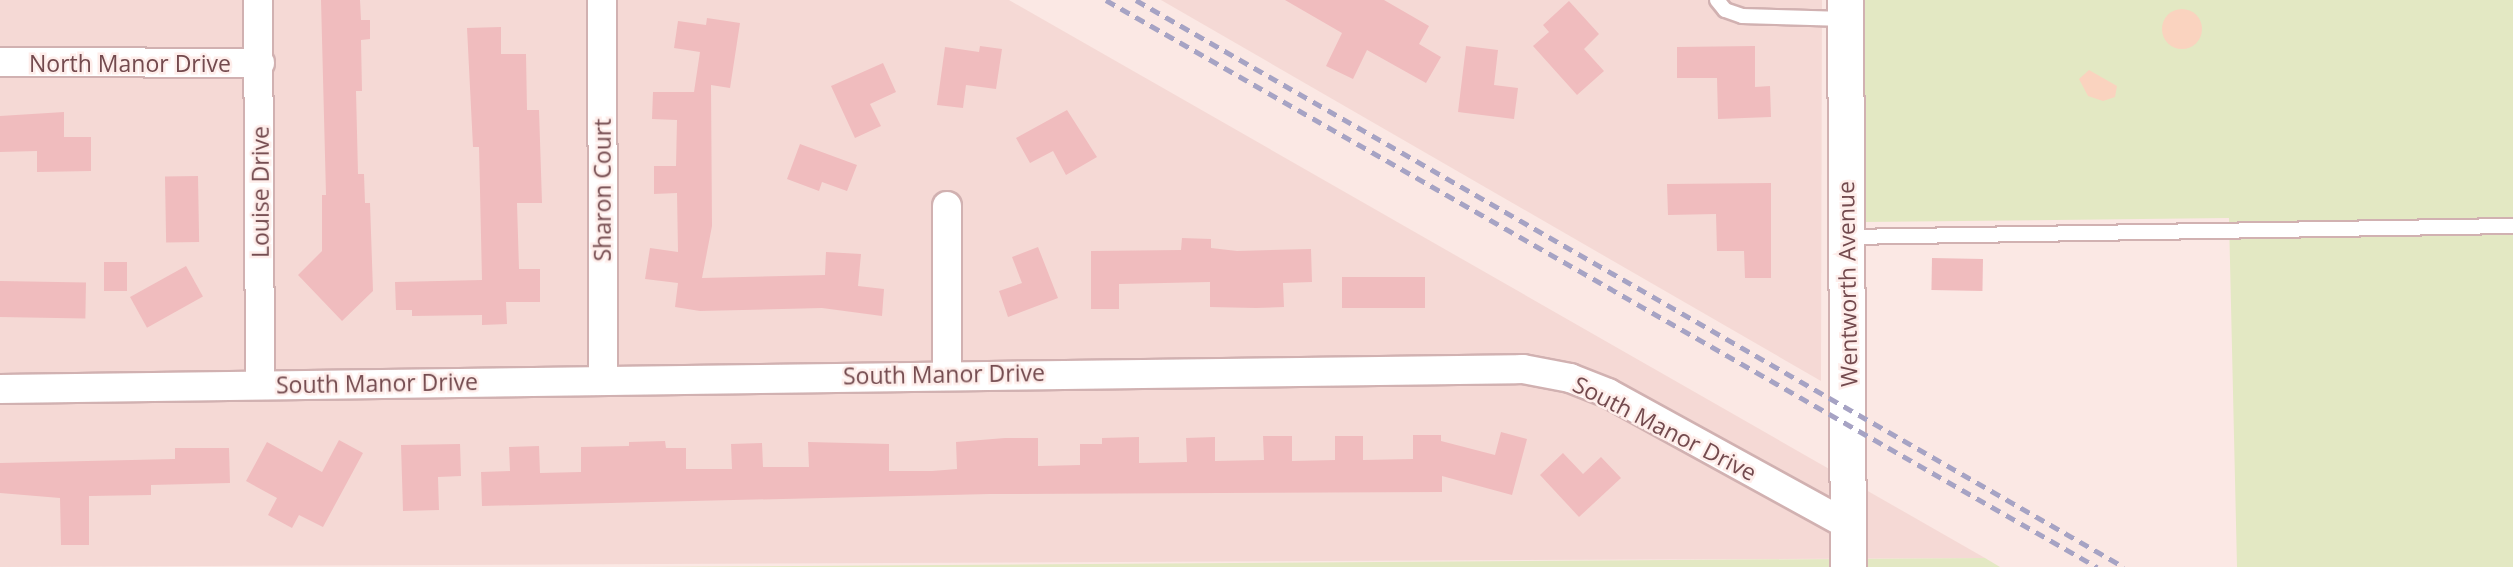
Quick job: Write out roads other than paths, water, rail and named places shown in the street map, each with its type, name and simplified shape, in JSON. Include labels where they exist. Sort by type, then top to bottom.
[{"type":"street","name":"Louise Drive","points":[[258,0],[260,384]]},
{"type":"street","name":"Sharon Court","points":[[602,0],[603,380]]},
{"type":"street","name":"Wentworth Avenue","points":[[1845,9],[1850,526],[1848,567]]},
{"type":"street","name":"North Manor Drive","points":[[0,62],[260,63]]},
{"type":"street","points":[[947,206],[947,373]]},
{"type":"street","name":"South Manor Drive","points":[[0,389],[947,373],[1523,369],[1570,378],[1608,393],[1850,526]]},
{"type":"lane","points":[[1717,0],[1725,10],[1742,16],[1845,9]]},
{"type":"lane","points":[[1847,237],[2513,226]]},
{"type":"railway","points":[[1106,0],[2097,567]]},
{"type":"railway","points":[[1136,0],[2124,567]]}]
